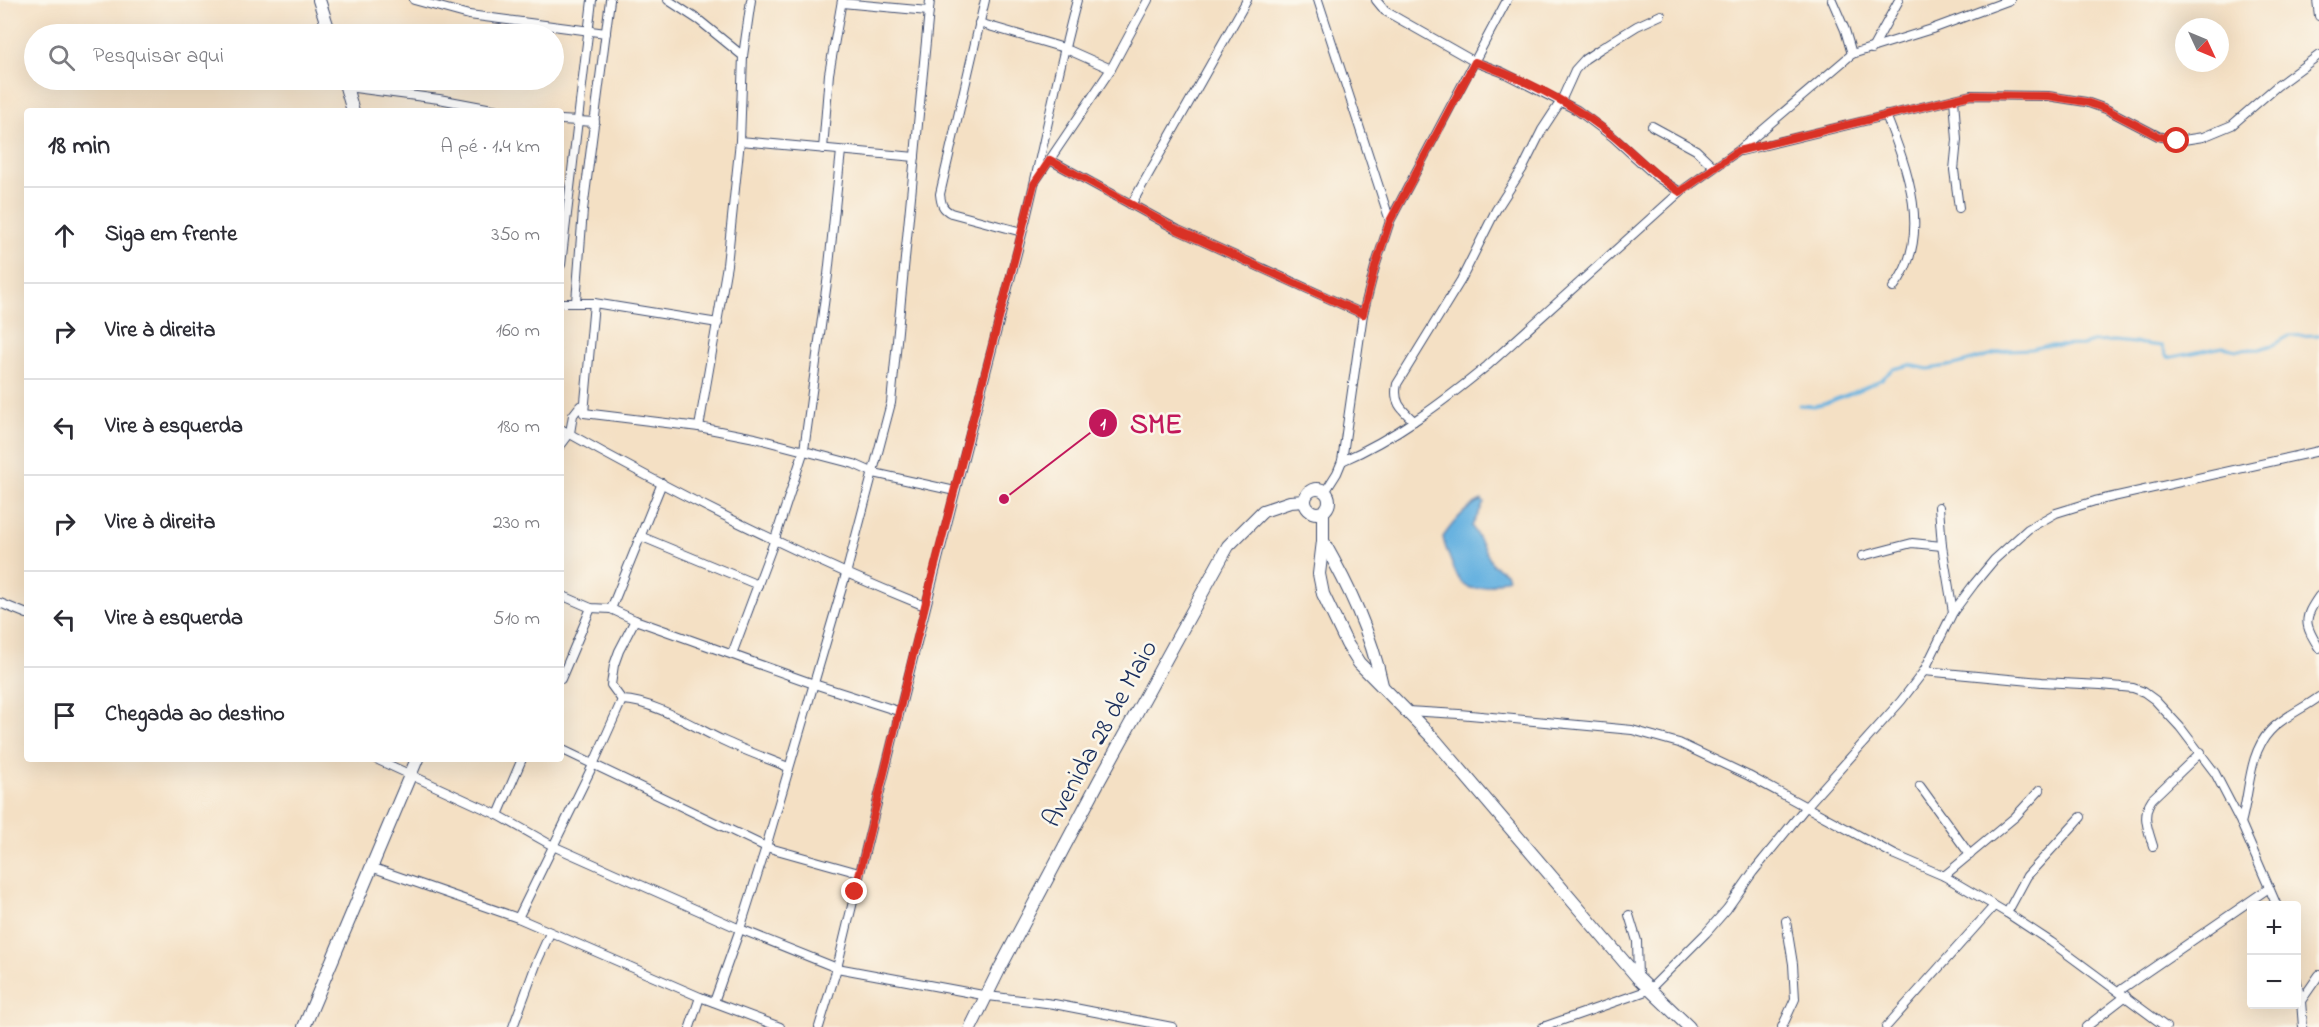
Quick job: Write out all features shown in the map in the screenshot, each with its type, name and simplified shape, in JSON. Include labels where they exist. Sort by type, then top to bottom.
[{"type":"street","points":[[319,0],[327,24]]},
{"type":"street","points":[[414,0],[469,15],[536,24]]},
{"type":"street","points":[[583,210],[564,206],[578,121],[592,0]]},
{"type":"street","points":[[576,302],[583,210],[610,0]]},
{"type":"street","points":[[668,0],[684,9],[743,56]]},
{"type":"street","points":[[699,427],[728,265],[740,141],[743,56],[751,0]]},
{"type":"street","points":[[714,1002],[766,847],[846,574],[891,403],[930,0]]},
{"type":"street","points":[[984,0],[940,194],[941,201],[943,208],[951,213],[1022,232]]},
{"type":"street","points":[[819,1027],[837,968],[898,711],[1022,232],[1077,0]]},
{"type":"street","points":[[1034,184],[1111,69],[1148,0]]},
{"type":"street","points":[[1131,205],[1247,0]]},
{"type":"street","points":[[1318,0],[1390,221]]},
{"type":"street","points":[[1376,0],[1385,11],[1475,62],[1502,72],[1561,101],[1614,137],[1657,177],[1680,192]]},
{"type":"street","points":[[1325,492],[1342,461],[1363,314],[1390,221],[1508,0]]},
{"type":"street","points":[[1832,0],[1852,54]]},
{"type":"street","points":[[1872,49],[1899,0]]},
{"type":"street","points":[[1342,461],[1414,421],[1453,393],[1680,192],[1738,151],[1852,54],[2010,0]]},
{"type":"street","points":[[2317,0],[2319,16]]},
{"type":"street","points":[[823,149],[829,74],[842,2],[928,11]]},
{"type":"street","points":[[1414,421],[1398,404],[1395,394],[1397,384],[1461,280],[1496,210],[1561,101],[1575,70],[1585,59],[1637,26],[1661,15]]},
{"type":"street","points":[[979,23],[1064,48],[1111,69]]},
{"type":"street","points":[[564,28],[606,33]]},
{"type":"street","points":[[1738,151],[1784,142],[1971,95],[2048,96],[2086,102],[2106,109],[2158,136],[2177,141],[2204,137],[2232,126],[2277,86],[2319,55]]},
{"type":"street","points":[[348,90],[352,108]]},
{"type":"street","points":[[387,90],[487,108]]},
{"type":"street","points":[[1954,99],[1957,131],[1954,170],[1959,208]]},
{"type":"street","points":[[1886,115],[1909,175],[1915,227],[1910,256],[1903,276],[1893,288]]},
{"type":"street","points":[[564,120],[595,122]]},
{"type":"street","points":[[1652,126],[1696,150],[1714,167]]},
{"type":"street","points":[[740,141],[915,157]]},
{"type":"street","points":[[732,654],[775,539],[804,450],[828,274],[841,151]]},
{"type":"street","points":[[1050,160],[1178,230],[1363,314]]},
{"type":"street","points":[[564,303],[594,303],[718,323]]},
{"type":"street","points":[[584,413],[594,303]]},
{"type":"street","points":[[564,441],[570,434],[576,409],[580,406],[584,413]]},
{"type":"street","points":[[584,413],[699,427],[755,438],[854,464],[874,473],[955,491]]},
{"type":"street","points":[[564,431],[662,483],[846,574],[925,606]]},
{"type":"street","points":[[1543,1027],[1650,990],[1727,909],[1753,872],[1805,808],[1901,701],[1924,671],[1953,612],[1994,560],[2028,529],[2056,513],[2096,501],[2319,451]]},
{"type":"street","points":[[611,609],[662,483]]},
{"type":"street","points":[[1323,512],[1318,514],[1309,510],[1305,501],[1310,492],[1320,489],[1325,492],[1329,502],[1323,512],[1323,541],[1319,574],[1323,594],[1347,644],[1359,663],[1407,711],[1491,804],[1638,978],[1689,1027]]},
{"type":"street","name":"Avenida 28 de Maio","points":[[971,1027],[1094,791],[1228,546],[1263,511],[1290,502],[1305,501]]},
{"type":"street","points":[[1939,507],[1942,546],[1953,612]]},
{"type":"street","points":[[640,536],[758,585]]},
{"type":"street","points":[[1323,541],[1351,593],[1375,652],[1382,685]]},
{"type":"street","points":[[1863,556],[1912,543],[1942,546]]},
{"type":"street","points":[[564,596],[591,608],[611,609],[634,620],[814,684],[898,711]]},
{"type":"street","points":[[2319,596],[2306,619],[2307,627],[2319,648]]},
{"type":"street","points":[[0,603],[24,613]]},
{"type":"street","points":[[564,672],[591,608]]},
{"type":"street","points":[[634,620],[619,651],[612,675],[611,684],[622,700],[664,712],[725,742],[788,767]]},
{"type":"street","points":[[1924,671],[1970,677],[2133,688],[2144,692],[2155,700],[2201,752],[2215,772],[2241,823],[2275,901]]},
{"type":"street","points":[[2241,823],[2247,801],[2252,764],[2259,745],[2283,720],[2319,697]]},
{"type":"street","points":[[518,918],[593,765],[622,700]]},
{"type":"street","points":[[1407,711],[1632,730],[1679,743],[1749,776],[1895,855],[1944,876],[2007,913],[2122,993],[2166,1027]]},
{"type":"street","points":[[564,750],[766,847],[859,873]]},
{"type":"street","points":[[2152,846],[2145,817],[2148,805],[2201,752]]},
{"type":"street","points":[[383,762],[498,815],[553,846],[740,929],[837,968],[988,996],[1054,1004],[1172,1027]]},
{"type":"street","points":[[304,1027],[416,762]]},
{"type":"street","points":[[498,815],[521,762]]},
{"type":"street","points":[[1920,786],[1970,855]]},
{"type":"street","points":[[1944,876],[2015,817],[2040,790]]},
{"type":"street","points":[[2007,913],[2027,876],[2081,817]]},
{"type":"street","points":[[371,867],[518,918],[700,997],[780,1027]]},
{"type":"street","points":[[2086,1027],[2122,993],[2269,888]]},
{"type":"street","points":[[1886,1027],[1994,906]]},
{"type":"street","points":[[1629,915],[1638,941],[1638,978]]},
{"type":"street","points":[[1782,1027],[1795,999],[1793,964],[1786,921]]},
{"type":"street","points":[[513,1027],[550,933]]},
{"type":"street","points":[[2303,1027],[2301,1001],[2319,975]]},
{"type":"street","points":[[690,1027],[700,997]]},
{"type":"water","points":[[1482,500],[1484,503],[1472,526],[1493,565],[1506,573],[1508,578],[1484,587],[1470,588],[1459,579],[1443,537],[1465,511]]},
{"type":"waterway","points":[[1799,405],[1814,406],[1826,403],[1882,379],[1893,369],[1910,365],[1928,369],[1954,365],[2008,350],[2115,341],[2162,346],[2167,358],[2223,347],[2237,350],[2260,349],[2289,336],[2319,335]]},
{"type":"place","name":"SME","points":[[1004,499]]},
{"type":"route","points":[[855,892],[898,711],[1034,184],[1050,160],[1178,230],[1363,314],[1390,221],[1475,62],[1542,90],[1577,110],[1614,137],[1657,177],[1680,192],[1738,151],[1784,142],[1971,95],[2048,96],[2086,102],[2106,109],[2158,136],[2177,141]]}]
